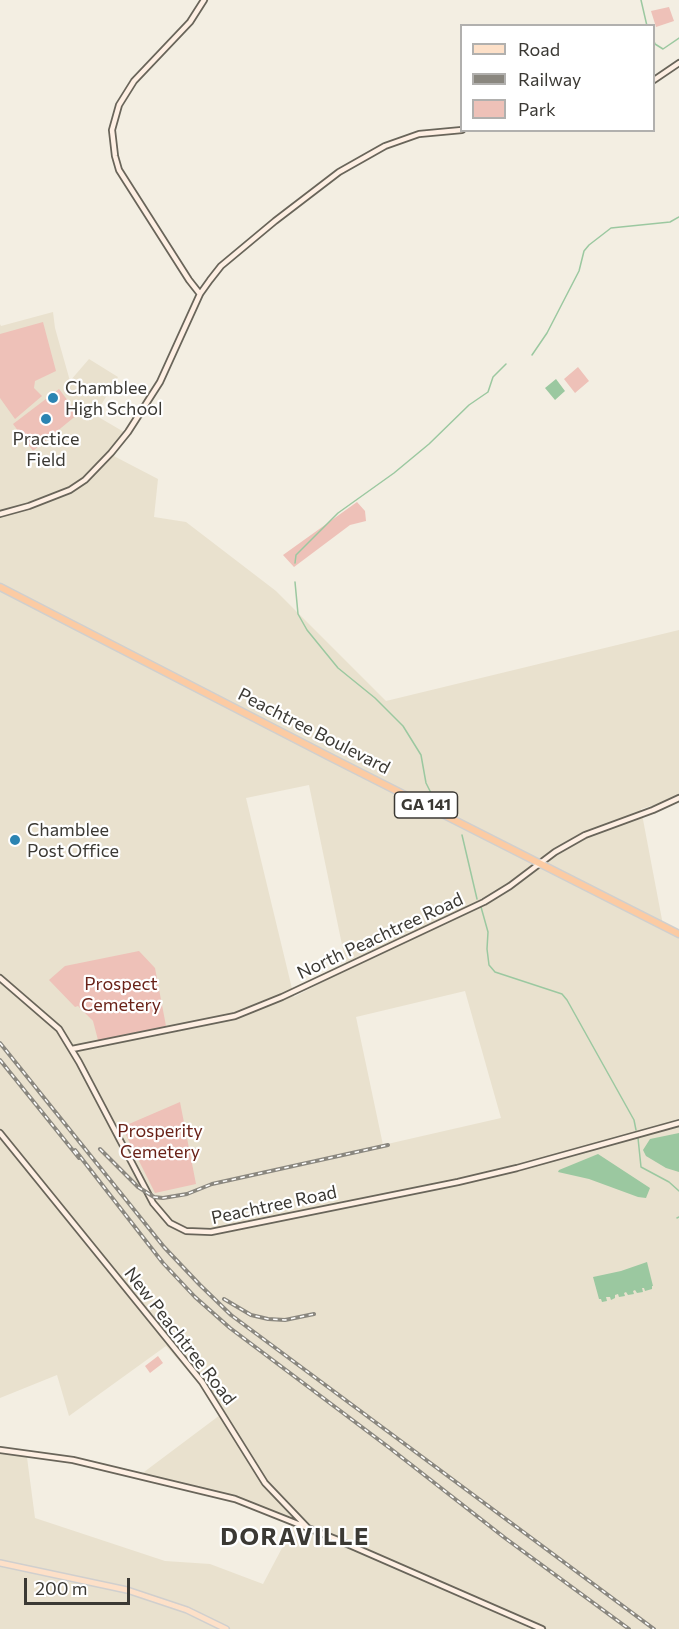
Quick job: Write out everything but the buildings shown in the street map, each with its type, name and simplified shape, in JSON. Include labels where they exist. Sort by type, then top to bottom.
[{"type":"highway","name":"Peachtree Boulevard","points":[[0,587],[679,933]]},
{"type":"main road","points":[[0,1563],[135,1592],[187,1610],[226,1629]]},
{"type":"street","points":[[200,294],[119,170],[114,154],[112,130],[119,105],[134,81],[190,21],[204,0]]},
{"type":"street","points":[[655,80],[679,63]]},
{"type":"street","points":[[0,514],[70,490],[87,478],[111,453],[128,432],[160,382],[200,294],[221,266],[287,211],[339,172],[375,151],[402,138],[434,131],[460,130]]},
{"type":"street","name":"North Peachtree Road","points":[[72,1049],[235,1016],[363,960],[467,910],[510,886],[555,852],[585,835],[679,798]]},
{"type":"street","name":"Peachtree Road","points":[[0,978],[52,1022],[72,1049],[153,1203],[170,1222],[186,1231],[197,1233],[233,1228],[489,1175],[679,1123]]},
{"type":"street","name":"New Peachtree Road","points":[[0,1132],[202,1382],[217,1402],[265,1483],[309,1529],[542,1629]]},
{"type":"street","points":[[0,1450],[74,1460],[211,1491],[309,1529]]},
{"type":"shaded area","points":[[53,312],[55,328],[70,381],[89,359],[118,377],[95,415],[124,432],[108,453],[158,479],[154,517],[186,522],[276,591],[386,701],[679,630],[679,795],[671,800],[641,809],[663,925],[679,932],[679,1629],[0,1629],[0,1452],[26,1450],[35,1518],[165,1561],[210,1564],[263,1584],[291,1531],[300,1527],[230,1498],[140,1475],[224,1412],[166,1346],[69,1416],[57,1375],[0,1398],[0,324],[1,326]],"holes":[[[309,785],[347,969],[294,997],[246,798]],[[465,991],[501,1118],[383,1145],[356,1017]],[[78,1005],[166,1025],[93,1021]]]},
{"type":"shaded area","points":[[556,379],[565,391],[555,400],[545,388]]},
{"type":"shaded area","points":[[679,1133],[679,1172],[666,1168],[646,1156],[643,1150],[650,1139]]},
{"type":"shaded area","points":[[598,1154],[650,1188],[646,1198],[589,1179],[558,1172]]},
{"type":"shaded area","points":[[647,1262],[652,1289],[645,1291],[642,1288],[643,1292],[637,1293],[635,1290],[634,1294],[628,1295],[626,1292],[625,1296],[619,1297],[618,1294],[611,1300],[610,1297],[606,1297],[607,1301],[602,1302],[599,1299],[593,1277]]},
{"type":"green space","points":[[669,7],[674,21],[656,27],[651,11]]},
{"type":"green space","points":[[43,322],[56,371],[35,381],[34,388],[42,396],[15,419],[0,398],[0,334]]},
{"type":"green space","points":[[578,367],[589,381],[575,393],[564,379]]},
{"type":"green space","name":"Practice Field","points":[[59,389],[78,414],[33,451],[13,424]]},
{"type":"green space","points":[[357,502],[365,511],[366,521],[350,525],[294,567],[283,555]]},
{"type":"green space","name":"Prospect Cemetery","points":[[139,951],[155,968],[166,1026],[98,1040],[93,1021],[78,1006],[75,1007],[49,980],[65,966]]},
{"type":"green space","name":"Prosperity Cemetery","points":[[180,1102],[196,1184],[155,1193],[122,1127]]},
{"type":"green space","points":[[158,1356],[163,1363],[150,1373],[145,1366]]},
{"type":"waterway","points":[[641,0],[647,24]]},
{"type":"waterway","points":[[655,44],[663,49],[679,38]]},
{"type":"waterway","points":[[532,355],[547,333],[579,271],[584,251],[589,245],[611,228],[670,222],[679,217]]},
{"type":"waterway","points":[[295,563],[296,555],[338,513],[394,473],[429,444],[469,405],[488,392],[493,377],[506,364]]},
{"type":"waterway","points":[[295,582],[298,614],[307,630],[338,668],[375,698],[403,726],[421,755],[426,783],[431,793],[452,804],[454,810]]},
{"type":"waterway","points":[[462,835],[477,899]]},
{"type":"waterway","points":[[481,907],[488,932],[489,965],[495,972],[562,994],[634,1120],[636,1130]]},
{"type":"waterway","points":[[638,1138],[641,1167],[669,1182],[679,1191]]},
{"type":"railway","points":[[0,1043],[164,1247],[231,1315],[654,1629]]},
{"type":"railway","points":[[0,1060],[79,1158]]},
{"type":"railway","points":[[100,1149],[138,1187],[154,1197],[163,1198],[187,1194],[212,1184],[388,1145]]},
{"type":"railway","points":[[75,1150],[163,1263],[195,1297],[230,1328],[505,1538],[629,1629]]},
{"type":"railway","points":[[224,1299],[251,1315],[268,1319],[285,1320],[314,1314]]},
{"type":"place","name":"Chamblee High School","points":[[53,398]]},
{"type":"place","name":"Practice Field","points":[[46,419]]},
{"type":"place","name":"Chamblee Post Office","points":[[15,840]]},
{"type":"district","name":"DORAVILLE","points":[[295,1537]]}]
